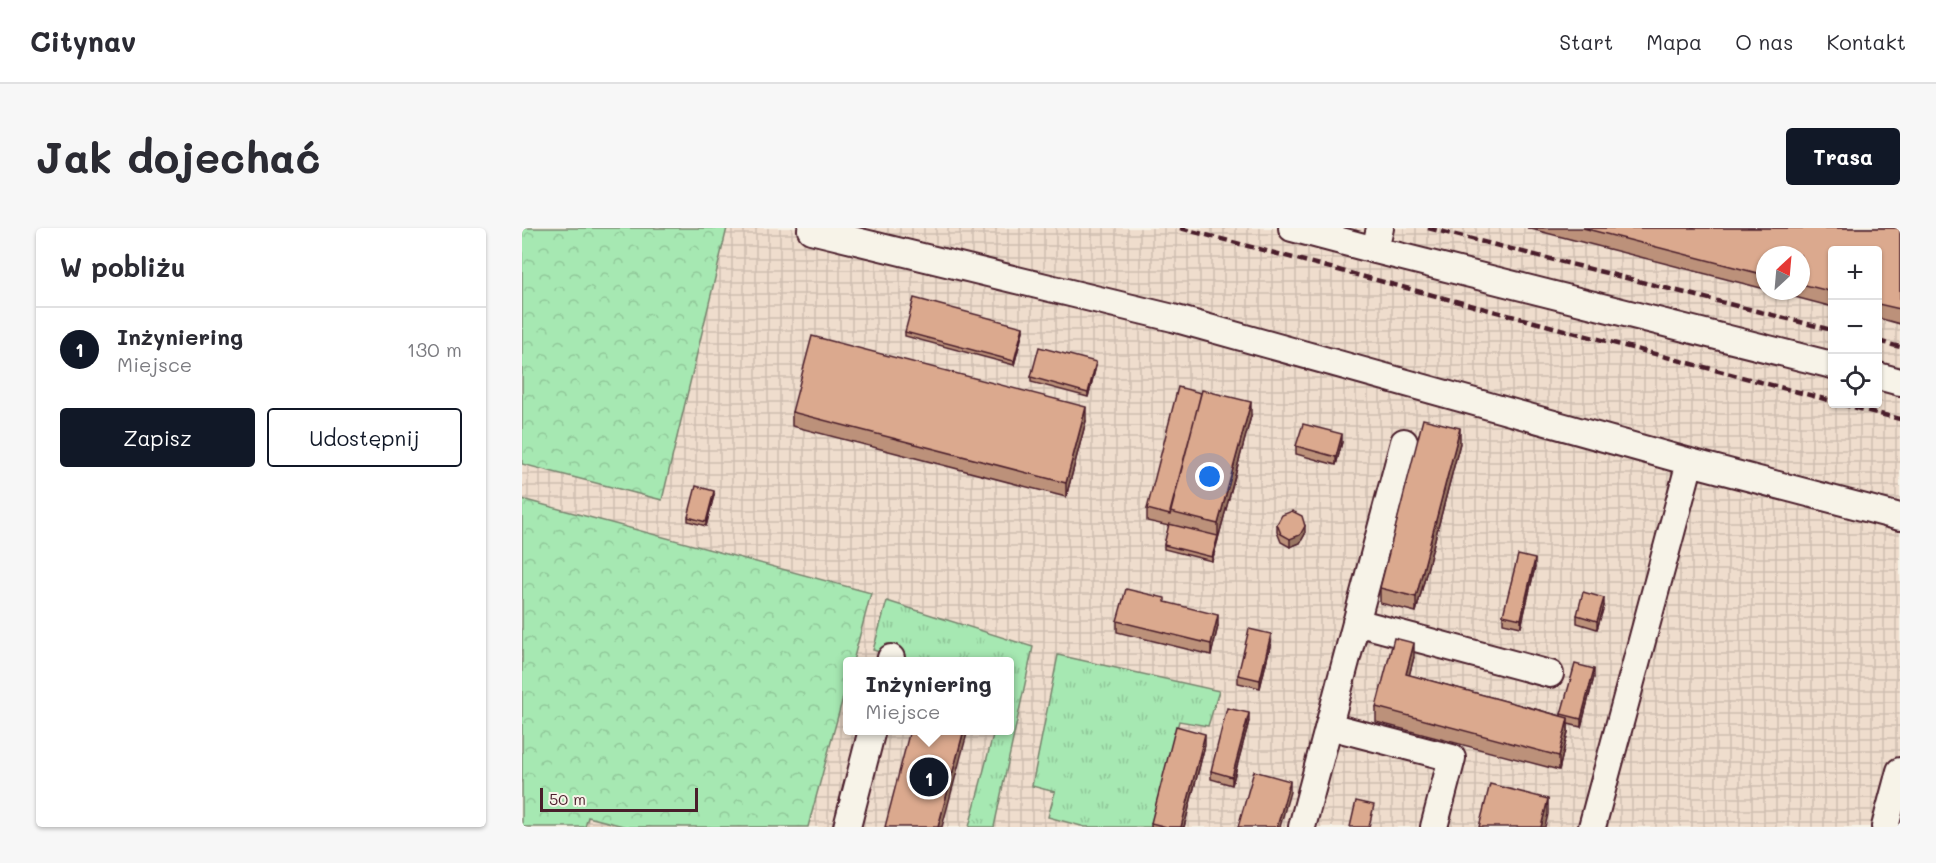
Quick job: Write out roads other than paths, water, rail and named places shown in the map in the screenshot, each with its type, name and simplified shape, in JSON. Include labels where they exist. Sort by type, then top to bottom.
[{"type":"lane","points":[[1292,228],[1377,239],[1828,364]]},
{"type":"lane","points":[[811,230],[1173,318],[1690,462],[1900,517]]},
{"type":"lane","points":[[1882,377],[1900,382]]},
{"type":"lane","points":[[1302,827],[1404,442]]},
{"type":"lane","points":[[1592,827],[1690,462]]},
{"type":"lane","points":[[1356,622],[1550,674]]},
{"type":"lane","points":[[1329,726],[1452,758],[1434,827]]},
{"type":"lane","points":[[847,827],[871,735]]},
{"type":"lane","points":[[1885,827],[1900,771]]},
{"type":"railway","points":[[1180,228],[1828,400]]},
{"type":"railway","points":[[1428,228],[1828,329]]},
{"type":"railway","points":[[1882,342],[1900,347]]},
{"type":"railway","points":[[1857,408],[1900,419]]},
{"type":"place","name":"Inżyniering","points":[[929,777]]}]
